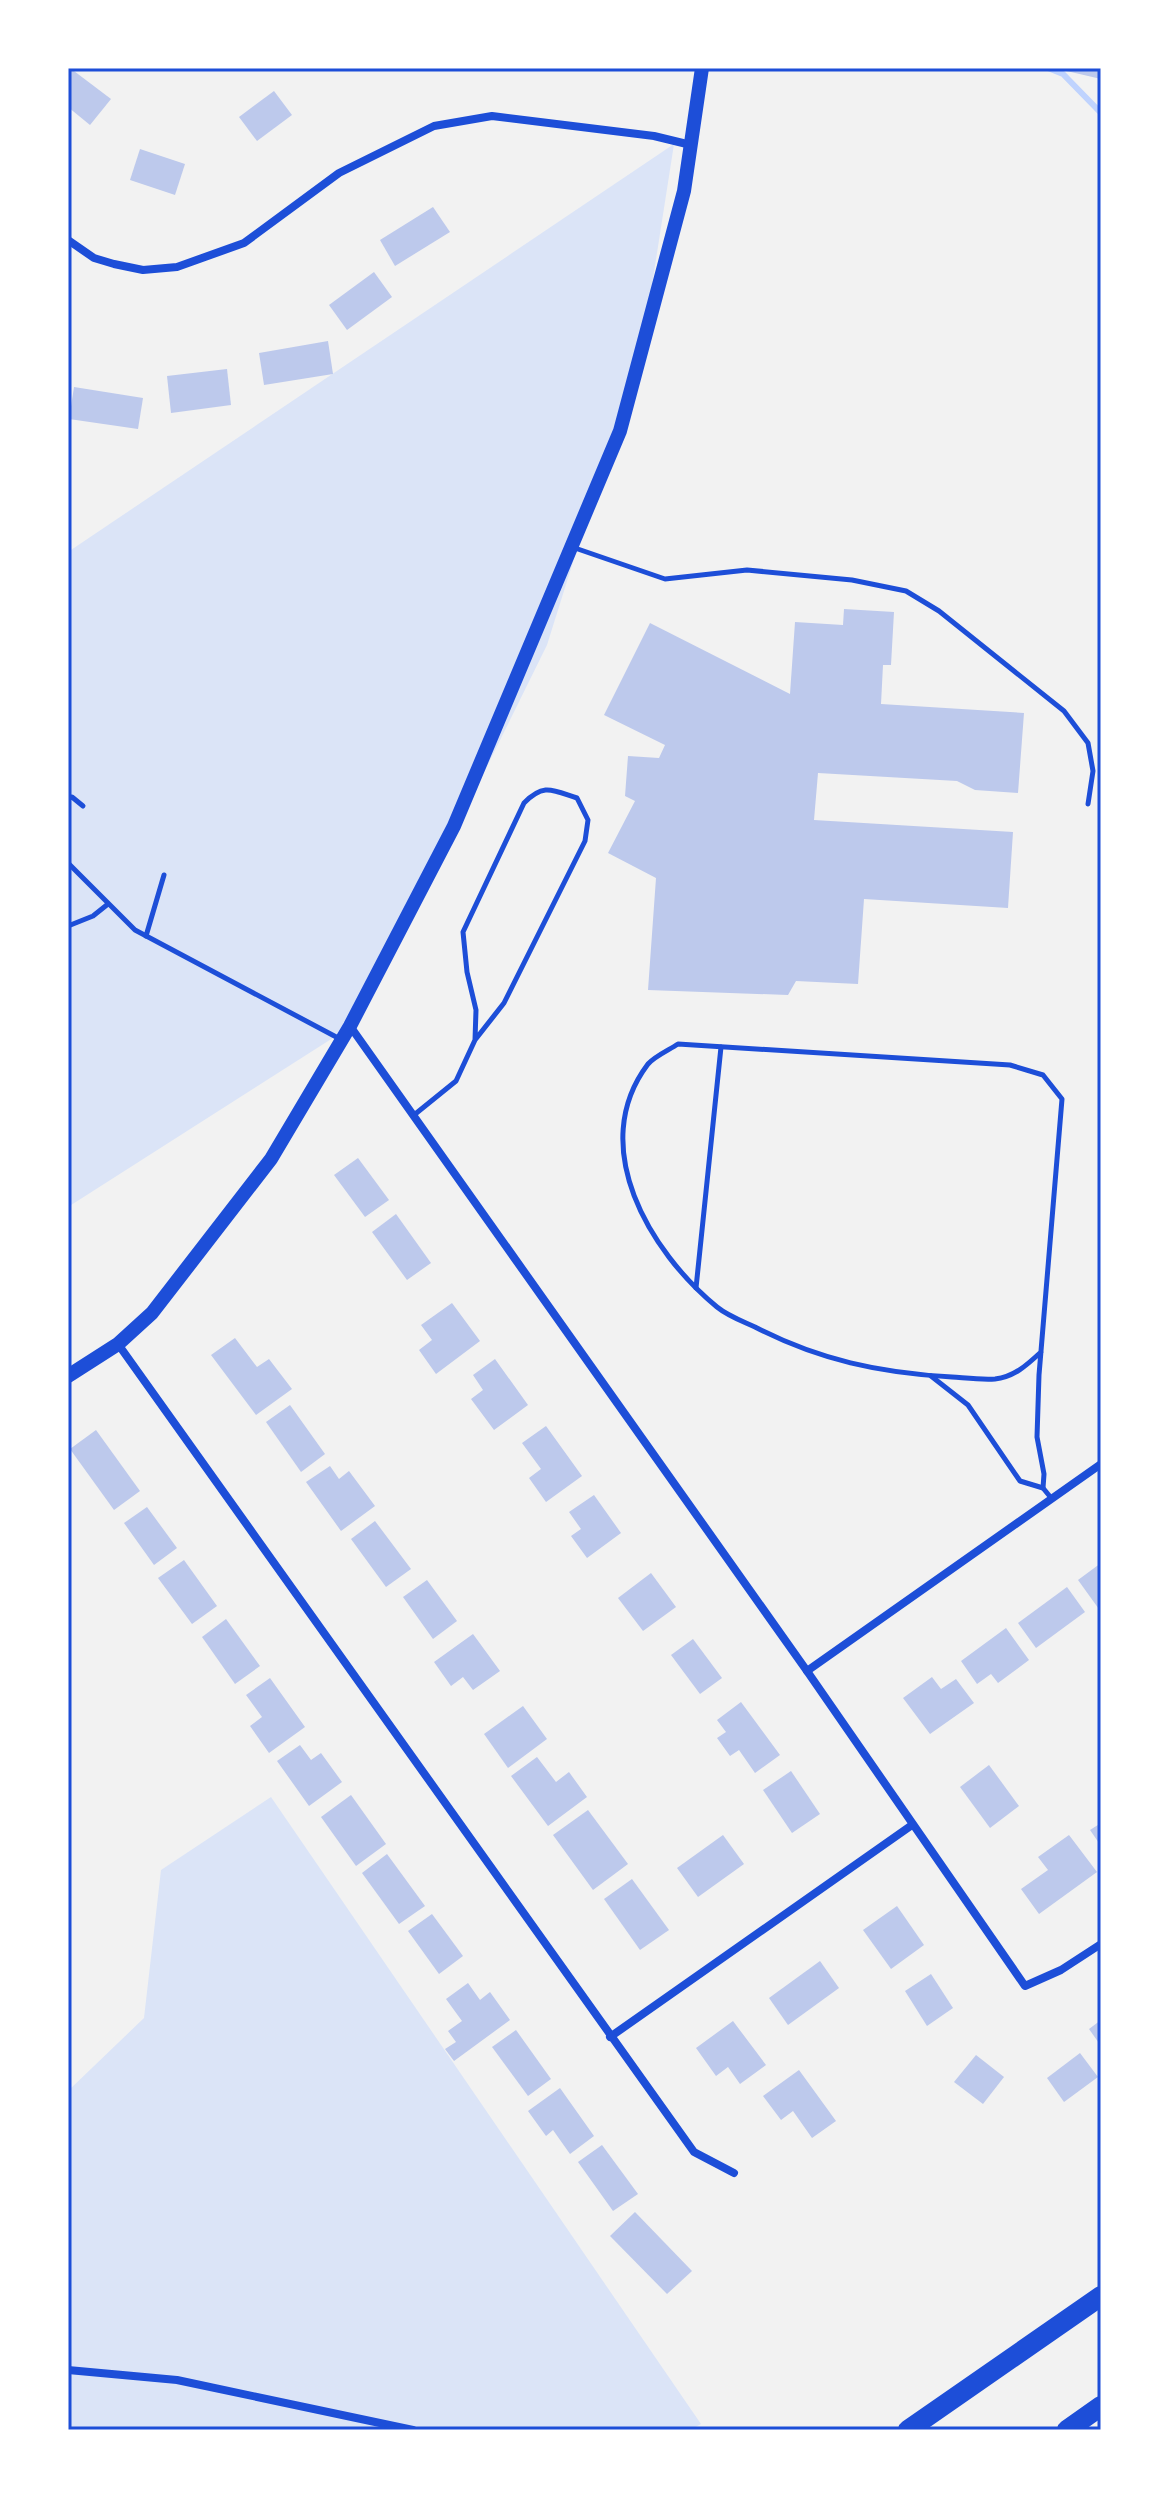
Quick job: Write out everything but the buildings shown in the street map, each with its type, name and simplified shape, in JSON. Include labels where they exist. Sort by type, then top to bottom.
[{"type":"highway","points":[[908,2430],[1101,2296]]},
{"type":"highway","points":[[1067,2430],[1101,2406]]},
{"type":"street","points":[[68,1376],[118,1344],[152,1313],[271,1159],[350,1026],[454,826],[620,431],[684,191],[702,68]]},
{"type":"street","points":[[68,240],[94,258],[114,264],[143,270],[177,267],[244,243],[339,173],[434,126],[492,116],[654,136],[691,145]]},
{"type":"street","points":[[350,1026],[807,1671],[1025,1986],[1061,1970],[1101,1944]]},
{"type":"street","points":[[118,1344],[694,2152],[734,2173]]},
{"type":"street","points":[[807,1671],[1101,1464]]},
{"type":"street","points":[[610,2037],[912,1825]]},
{"type":"street","points":[[68,2370],[177,2380],[413,2430]]},
{"type":"lane","points":[[571,547],[665,579],[747,570],[852,580],[906,591],[939,611],[1064,711],[1088,743],[1093,771],[1088,804]]},
{"type":"lane","points":[[414,1115],[456,1081],[475,1040],[504,1003],[585,841],[588,820],[577,798],[547,788],[534,793],[524,803],[463,932],[467,972],[476,1010],[475,1040]]},
{"type":"lane","points":[[68,798],[72,797],[83,806]]},
{"type":"lane","points":[[68,863],[135,930],[342,1040]]},
{"type":"lane","points":[[146,936],[164,875]]},
{"type":"lane","points":[[68,926],[93,916],[108,904]]},
{"type":"lane","points":[[1041,1352],[1020,1372],[996,1379],[930,1376],[862,1367],[794,1347],[720,1309],[696,1288],[643,1221],[626,1175],[623,1134],[632,1094],[650,1062],[678,1044],[1010,1065],[1043,1075],[1062,1099],[1041,1352],[1037,1437],[1044,1474],[1043,1488]]},
{"type":"lane","points":[[696,1288],[721,1047]]},
{"type":"lane","points":[[930,1376],[968,1405],[1020,1481],[1043,1488],[1052,1499]]},
{"type":"shaded area","points":[[674,144],[644,336],[547,645],[429,884],[347,1029],[68,1207],[68,552]]},
{"type":"shaded area","points":[[271,1797],[701,2424],[690,2430],[68,2430],[68,2091],[144,2018],[161,1870]]},
{"type":"waterway","points":[[1048,68],[1063,74],[1101,113]]}]
